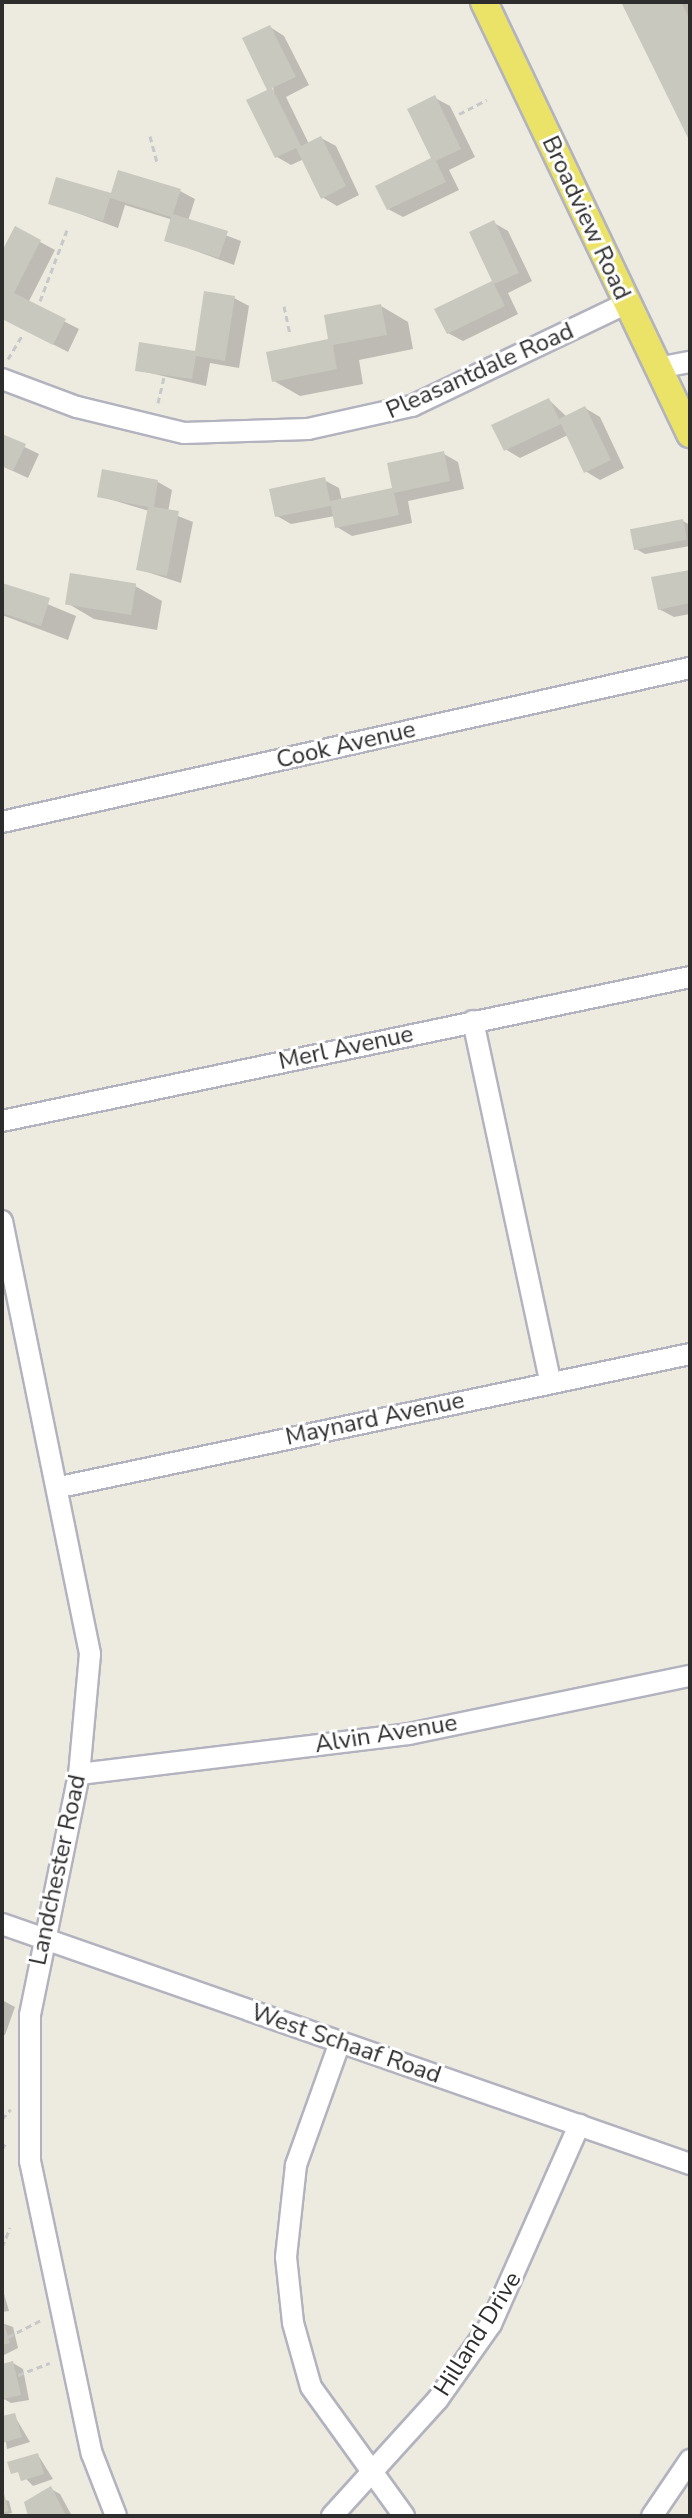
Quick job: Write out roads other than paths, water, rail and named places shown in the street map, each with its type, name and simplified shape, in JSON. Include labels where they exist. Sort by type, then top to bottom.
[{"type":"main road","name":"Broadview Road","points":[[484,2],[690,434]]},
{"type":"street","name":"Pleasantdale Road","points":[[5,369],[77,407],[184,433],[308,429],[412,406],[627,303]]},
{"type":"street","points":[[658,368],[690,362]]},
{"type":"street","name":"Cook Avenue","points":[[2,822],[690,668]]},
{"type":"street","name":"Merl Avenue","points":[[2,1121],[690,977]]},
{"type":"street","points":[[473,1021],[550,1381]]},
{"type":"street","name":"Landchester Road","points":[[2,1221],[60,1487],[90,1654],[79,1774],[43,1938],[25,2077],[30,2161],[92,2454],[116,2516]]},
{"type":"street","name":"Maynard Avenue","points":[[60,1487],[550,1381],[690,1354]]},
{"type":"street","name":"Alvin Avenue","points":[[79,1774],[409,1734],[690,1676]]},
{"type":"street","name":"West Schaaf Road","points":[[2,1924],[690,2164]]},
{"type":"street","points":[[340,2042],[296,2165],[286,2257],[293,2323],[311,2387],[404,2516]]},
{"type":"street","name":"Hilland Drive","points":[[332,2516],[438,2399],[491,2324],[527,2255],[579,2125]]},
{"type":"street","points":[[652,2516],[690,2460]]}]
